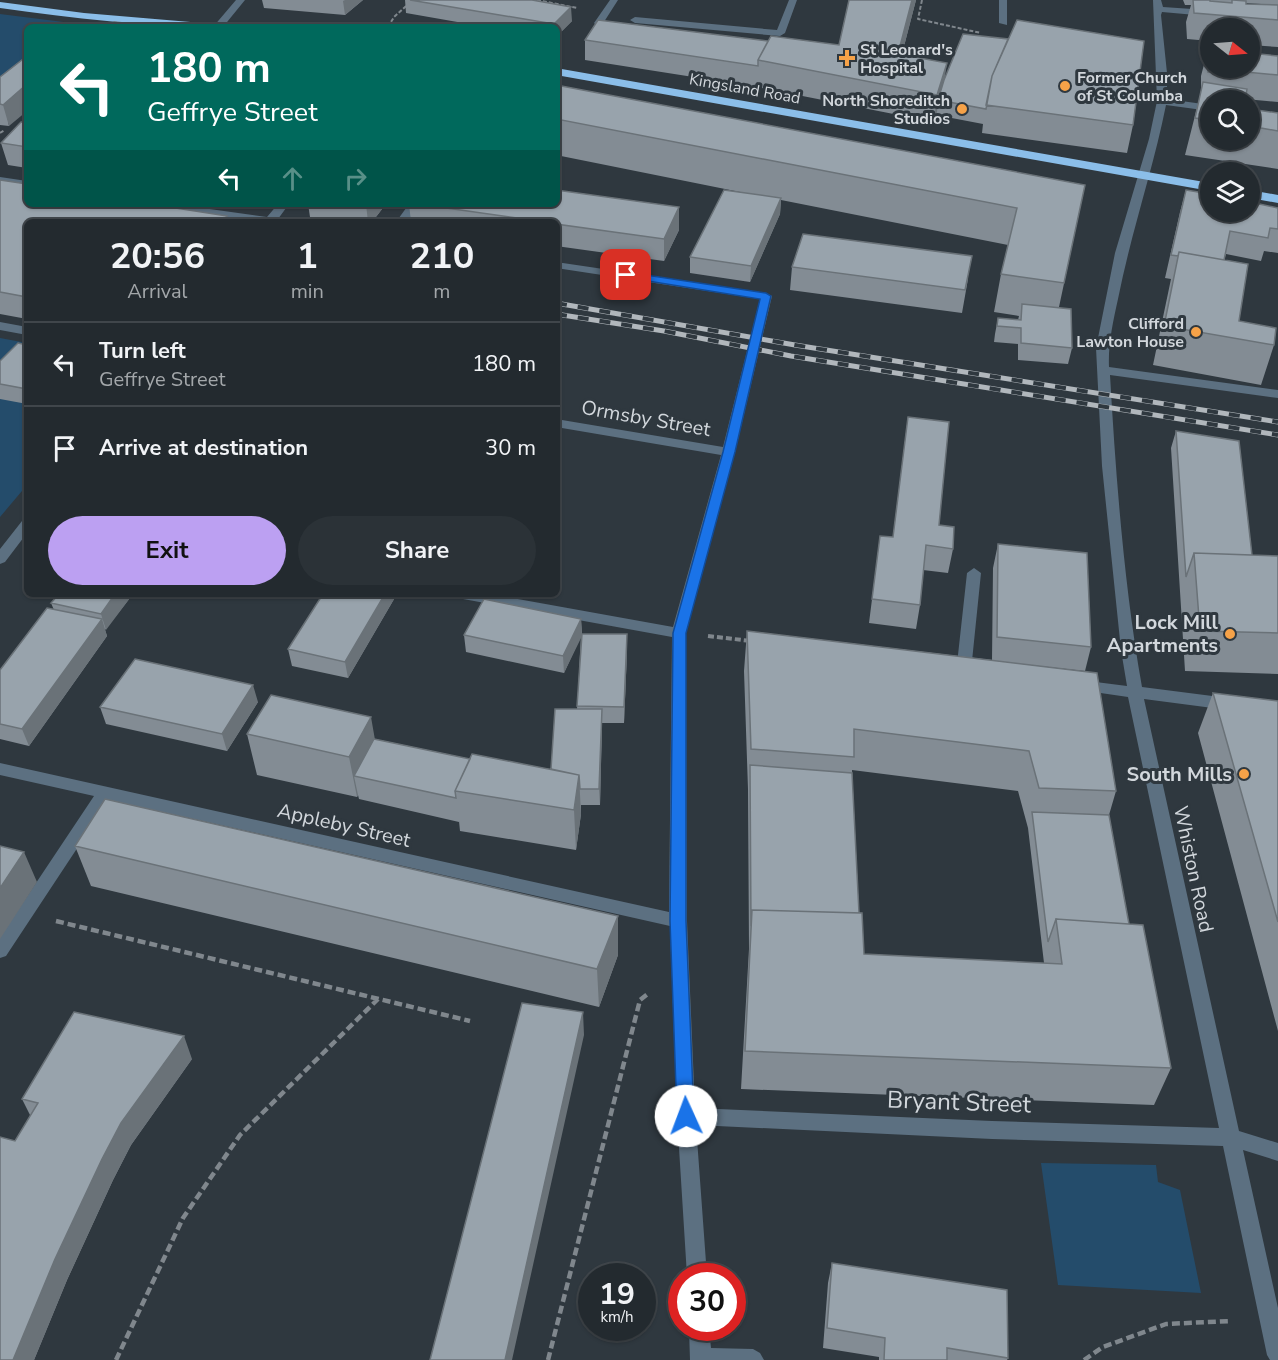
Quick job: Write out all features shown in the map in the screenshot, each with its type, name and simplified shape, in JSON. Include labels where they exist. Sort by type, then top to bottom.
[{"type":"highway","points":[[0,5],[84,16],[180,24]]},
{"type":"highway","name":"Kingsland Road","points":[[560,72],[1200,185]]},
{"type":"highway","points":[[1260,196],[1278,199]]},
{"type":"street","points":[[219,24],[241,0]]},
{"type":"street","points":[[600,23],[614,0]]},
{"type":"street","points":[[635,20],[780,33],[793,0]]},
{"type":"street","points":[[1003,0],[1004,23]]},
{"type":"street","points":[[1158,4],[1220,14]]},
{"type":"street","name":"Whiston Road","points":[[1158,4],[1156,15],[1162,73],[1162,101],[1154,139],[1124,244],[1103,336],[1102,370],[1109,466],[1135,693],[1278,1355]]},
{"type":"street","points":[[1162,101],[1200,107]]},
{"type":"street","points":[[0,180],[24,184]]},
{"type":"street","points":[[171,207],[253,219]]},
{"type":"street","points":[[403,219],[413,207]]},
{"type":"street","points":[[560,266],[766,296],[729,452],[680,633],[678,921],[686,1116],[696,1263]]},
{"type":"street","points":[[0,326],[24,330]]},
{"type":"street","points":[[1102,370],[1278,394]]},
{"type":"street","name":"Ormsby Street","points":[[560,424],[729,452]]},
{"type":"street","points":[[0,559],[24,528]]},
{"type":"street","points":[[974,573],[964,664],[988,672]]},
{"type":"street","points":[[480,597],[680,633]]},
{"type":"street","points":[[1066,683],[1248,706]]},
{"type":"street","name":"Appleby Street","points":[[0,769],[678,921]]},
{"type":"street","points":[[0,951],[105,793]]},
{"type":"street","name":"Bryant Street","points":[[686,1116],[992,1130],[1231,1137],[1278,1152]]},
{"type":"street","points":[[700,1341],[701,1359],[753,1360]]},
{"type":"path","points":[[390,24],[394,17],[413,0]]},
{"type":"path","points":[[537,0],[605,14]]},
{"type":"path","points":[[922,0],[918,19],[984,34]]},
{"type":"path","points":[[680,633],[762,642]]},
{"type":"path","points":[[25,914],[470,1021]]},
{"type":"path","points":[[548,1360],[640,1000],[681,965]]},
{"type":"path","points":[[116,1360],[183,1218],[240,1135],[378,998]]},
{"type":"path","points":[[1084,1360],[1103,1347],[1166,1324],[1231,1321]]},
{"type":"shaded area","points":[[0,14],[79,24],[24,24],[24,84],[0,103]]},
{"type":"shaded area","points":[[0,338],[24,342],[24,489],[0,517]]},
{"type":"shaded area","points":[[1041,1163],[1156,1165],[1158,1182],[1180,1190],[1201,1293],[1058,1285]]},
{"type":"building","points":[[410,0],[532,0],[571,7],[554,24]]},
{"type":"building","points":[[849,0],[912,0],[898,54],[947,63],[937,95],[758,60],[771,36],[839,45]]},
{"type":"building","points":[[1193,0],[1232,3],[1233,0],[1246,1],[1246,4],[1278,5],[1278,20],[1194,13]]},
{"type":"building","points":[[598,20],[768,41],[758,60],[758,66],[585,40]]},
{"type":"building","name":"Former Church of St Columba","points":[[1017,20],[1144,41],[1133,125],[986,105],[992,76]]},
{"type":"building","points":[[114,22],[135,24],[112,24]]},
{"type":"building","points":[[963,34],[1008,39],[992,76],[986,109],[938,100]]},
{"type":"building","points":[[914,47],[923,47],[922,52],[914,51]]},
{"type":"building","points":[[1260,54],[1278,56],[1278,75],[1260,73]]},
{"type":"building","points":[[24,58],[24,87],[3,105],[0,104],[0,77]]},
{"type":"building","points":[[1203,82],[1247,89],[1247,90],[1201,90]]},
{"type":"building","points":[[560,86],[1085,185],[1064,283],[1001,274],[1017,208],[560,120]]},
{"type":"building","points":[[1200,96],[1200,119],[1195,118]]},
{"type":"building","points":[[1260,110],[1278,113],[1278,131],[1260,128]]},
{"type":"building","points":[[21,122],[24,122],[24,147],[1,143]]},
{"type":"building","points":[[0,180],[24,184],[24,207],[169,207],[227,216],[224,219],[24,219],[24,296],[0,292]]},
{"type":"building","points":[[724,190],[781,198],[751,266],[690,257]]},
{"type":"building","points":[[1186,190],[1200,192],[1200,222],[1260,222],[1260,204],[1278,208],[1278,229],[1270,228],[1268,238],[1230,231],[1224,260],[1179,252],[1178,256],[1171,255]]},
{"type":"building","points":[[560,191],[679,207],[664,239],[560,225],[560,219],[525,219],[439,207],[560,207]]},
{"type":"building","points":[[803,234],[972,256],[965,290],[792,267]]},
{"type":"building","points":[[1179,252],[1248,264],[1239,321],[1276,328],[1274,345],[1164,326]]},
{"type":"building","points":[[1022,304],[1071,309],[1072,348],[1021,343],[1021,328],[997,326],[998,318],[1021,320]]},
{"type":"building","points":[[18,343],[24,344],[24,388],[0,384],[0,361]]},
{"type":"building","points":[[908,417],[949,422],[939,525],[954,527],[953,549],[926,545],[920,605],[872,599],[880,536],[893,537]]},
{"type":"building","points":[[1176,431],[1239,441],[1252,555],[1194,553],[1186,577]]},
{"type":"building","points":[[998,544],[1087,553],[1091,647],[997,637]]},
{"type":"building","points":[[1194,553],[1278,556],[1278,633],[1200,631]]},
{"type":"building","points":[[56,597],[113,597],[101,614],[51,603]]},
{"type":"building","points":[[321,597],[383,597],[345,662],[288,649]]},
{"type":"building","points":[[484,599],[581,619],[563,656],[464,635]]},
{"type":"building","points":[[47,608],[102,619],[22,729],[0,724],[0,670]]},
{"type":"building","points":[[747,631],[1097,673],[1116,791],[1039,788],[1029,751],[854,729],[854,757],[751,749]]},
{"type":"building","points":[[582,634],[627,634],[624,707],[577,706]]},
{"type":"building","points":[[135,659],[253,685],[222,734],[100,707]]},
{"type":"building","points":[[1213,693],[1278,701],[1278,922]]},
{"type":"building","points":[[271,695],[371,717],[349,757],[247,734]]},
{"type":"building","points":[[555,709],[602,709],[599,789],[580,789],[579,775],[551,769]]},
{"type":"building","points":[[374,739],[470,759],[455,791],[456,798],[354,776]]},
{"type":"building","points":[[472,754],[579,775],[574,810],[455,791]]},
{"type":"building","points":[[750,765],[852,773],[859,913],[752,910],[751,926]]},
{"type":"building","points":[[105,799],[618,916],[597,969],[75,846]]},
{"type":"building","points":[[1032,812],[1109,815],[1129,924],[1056,919],[1048,942]]},
{"type":"building","points":[[0,846],[24,852],[0,888]]},
{"type":"building","points":[[752,910],[862,913],[864,954],[1062,964],[1056,919],[1143,925],[1171,1068],[745,1051]]},
{"type":"building","points":[[522,1003],[583,1012],[505,1360],[430,1360]]},
{"type":"building","points":[[74,1012],[184,1036],[121,1123],[55,1259],[13,1360],[0,1360],[0,1137],[15,1141],[38,1103],[22,1099]]},
{"type":"building","points":[[832,1263],[1007,1290],[1008,1358],[947,1348],[947,1360],[884,1360],[885,1338],[827,1328]]},
{"type":"railway","points":[[560,304],[795,345],[1278,422]]},
{"type":"railway","points":[[560,315],[664,331],[791,356],[1278,435]]},
{"type":"place","name":"St Leonard's Hospital","points":[[847,58]]},
{"type":"place","name":"Former Church of St Columba","points":[[1065,86]]},
{"type":"place","name":"North Shoreditch Studios","points":[[962,109]]},
{"type":"place","name":"Clifford Lawton House","points":[[1196,332]]},
{"type":"place","name":"Lock Mill Apartments","points":[[1230,634]]},
{"type":"place","name":"South Mills","points":[[1244,774]]},
{"type":"route","points":[[626,275],[766,296],[762,321],[729,452],[680,633],[678,921],[686,1116]]}]
